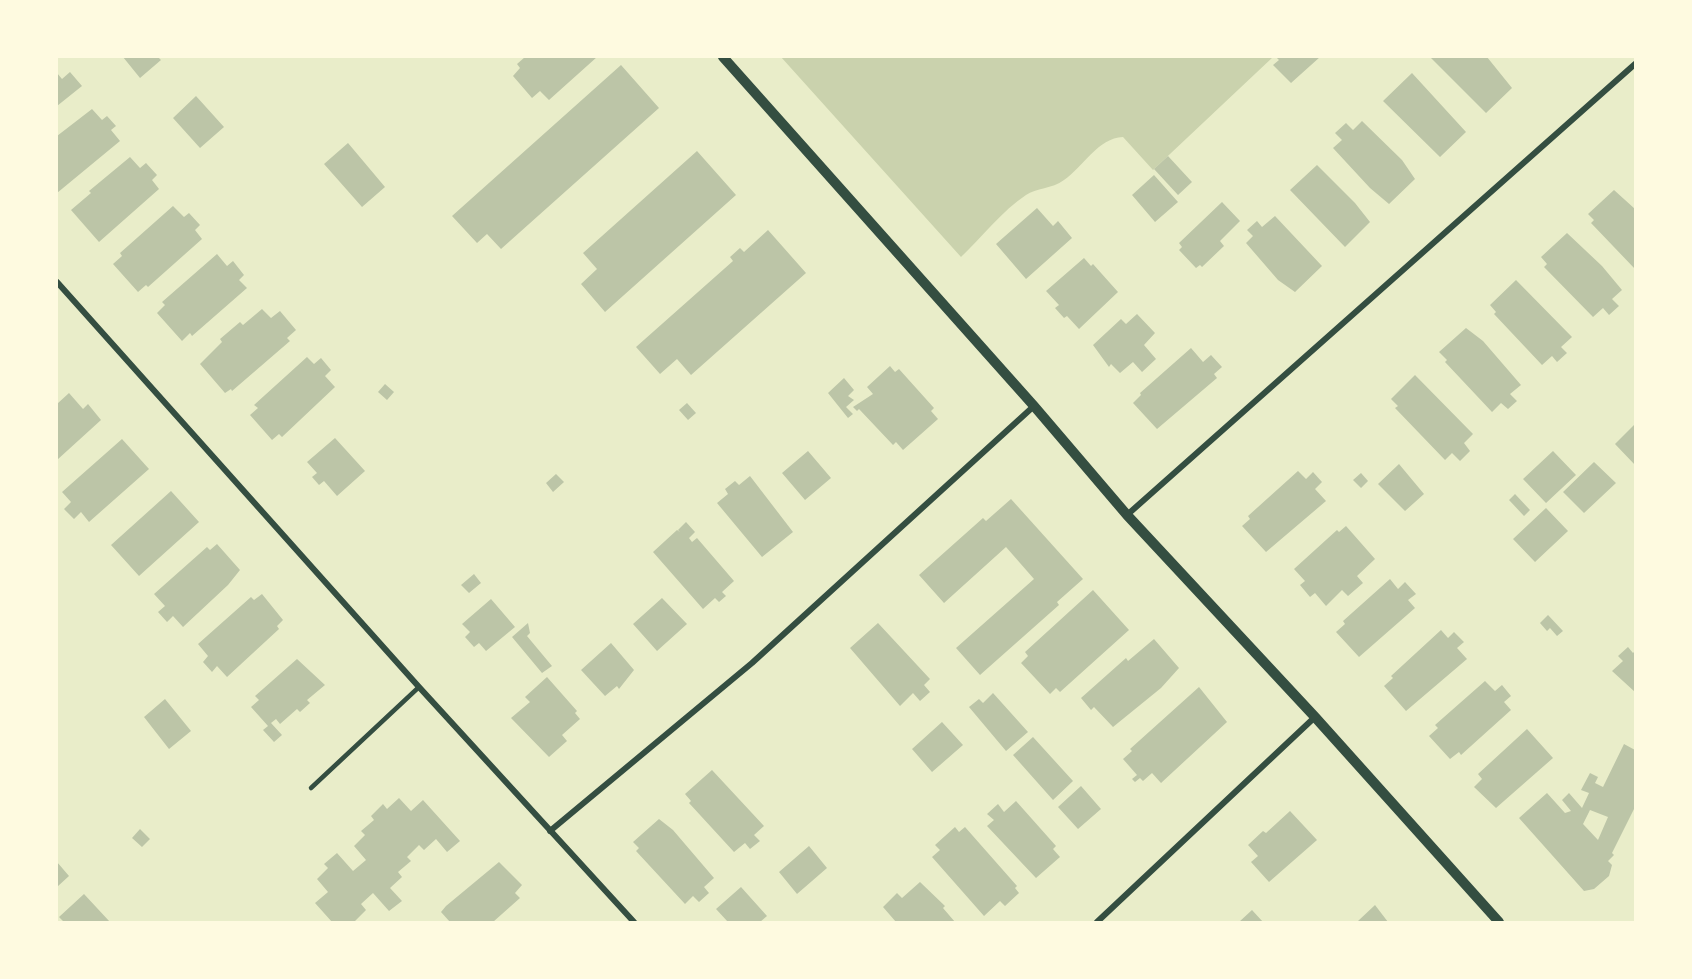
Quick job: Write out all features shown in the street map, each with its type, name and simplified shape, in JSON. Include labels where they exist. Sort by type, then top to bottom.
[{"type":"street","points":[[723,57],[1034,406],[1127,515],[1315,717],[1499,922]]},
{"type":"street","points":[[1127,515],[1635,64]]},
{"type":"street","points":[[57,282],[419,687],[634,922]]},
{"type":"street","points":[[550,831],[752,663],[1034,406]]},
{"type":"street","points":[[1097,922],[1315,717]]},
{"type":"lane","points":[[311,788],[419,687]]},
{"type":"green space","points":[[781,57],[1273,57],[1153,170],[1123,137],[1106,142],[1064,180],[1030,193],[1017,201],[961,257]]},
{"type":"building","points":[[123,57],[158,57],[161,60],[140,78]]},
{"type":"building","points":[[525,57],[597,57],[549,100],[540,91],[532,98],[513,76],[520,68],[517,64]]},
{"type":"building","points":[[1276,57],[1320,57],[1291,83],[1273,65],[1279,60]]},
{"type":"building","points":[[1430,57],[1487,57],[1512,88],[1486,113]]},
{"type":"building","points":[[621,65],[659,108],[501,249],[487,234],[477,243],[452,216]]},
{"type":"building","points":[[70,72],[82,86],[57,106],[57,73],[62,79]]},
{"type":"building","points":[[1412,73],[1466,132],[1440,157],[1383,101]]},
{"type":"building","points":[[196,96],[224,127],[200,148],[173,118]]},
{"type":"building","points":[[92,109],[102,120],[107,116],[116,126],[111,130],[120,141],[57,193],[57,136]]},
{"type":"building","points":[[1362,121],[1402,160],[1415,179],[1389,204],[1370,188],[1333,148],[1342,140],[1335,133],[1346,123],[1353,130]]},
{"type":"building","points":[[348,143],[385,187],[362,207],[324,164]]},
{"type":"building","points":[[697,151],[736,195],[605,312],[581,284],[597,269],[583,253]]},
{"type":"building","points":[[1168,156],[1192,182],[1178,195],[1154,169]]},
{"type":"building","points":[[130,157],[140,168],[146,163],[157,175],[152,180],[159,189],[99,242],[71,210],[91,193],[89,191]]},
{"type":"building","points":[[1317,165],[1355,203],[1370,222],[1345,247],[1290,190]]},
{"type":"building","points":[[1154,175],[1178,202],[1155,222],[1132,195]]},
{"type":"building","points":[[1614,190],[1635,209],[1635,269],[1591,223],[1594,220],[1588,214]]},
{"type":"building","points":[[1222,202],[1240,221],[1220,241],[1224,246],[1202,267],[1200,265],[1196,268],[1179,250],[1182,247],[1179,243]]},
{"type":"building","points":[[173,206],[184,217],[189,213],[200,225],[195,230],[202,239],[148,287],[146,285],[138,292],[113,264],[122,256],[120,253]]},
{"type":"building","points":[[1037,208],[1053,226],[1058,221],[1072,238],[1026,279],[996,244]]},
{"type":"building","points":[[1275,216],[1322,266],[1295,292],[1278,280],[1246,243],[1253,236],[1247,230],[1257,221],[1262,227]]},
{"type":"building","points":[[768,230],[806,273],[691,375],[677,359],[660,374],[636,347],[733,261],[730,257],[740,248],[744,252]]},
{"type":"building","points":[[1567,233],[1602,266],[1622,290],[1612,299],[1619,306],[1609,315],[1603,308],[1593,317],[1544,267],[1547,264],[1541,257]]},
{"type":"building","points":[[217,254],[227,266],[233,261],[244,275],[239,280],[247,288],[192,336],[190,333],[182,341],[157,313],[165,305],[162,302]]},
{"type":"building","points":[[1084,258],[1091,266],[1093,264],[1118,292],[1079,329],[1067,316],[1064,318],[1055,308],[1059,305],[1046,291]]},
{"type":"building","points":[[1516,280],[1572,337],[1561,347],[1567,353],[1557,362],[1552,356],[1542,365],[1494,314],[1496,312],[1490,305]]},
{"type":"building","points":[[262,309],[271,318],[280,311],[296,330],[287,338],[290,341],[232,391],[231,389],[225,393],[200,364],[222,342],[220,339],[240,322],[243,325]]},
{"type":"building","points":[[1137,314],[1155,333],[1144,345],[1156,359],[1142,372],[1133,362],[1120,373],[1111,364],[1109,367],[1093,345],[1121,319],[1126,324]]},
{"type":"building","points":[[1466,328],[1483,341],[1521,385],[1510,394],[1517,401],[1508,409],[1501,403],[1492,412],[1445,362],[1447,360],[1439,352]]},
{"type":"building","points":[[1191,348],[1203,362],[1211,355],[1222,367],[1214,374],[1217,378],[1157,429],[1133,403],[1141,395],[1140,393]]},
{"type":"building","points":[[307,357],[314,364],[321,358],[331,370],[325,376],[335,387],[282,437],[279,434],[272,440],[250,415],[258,408],[254,405]]},
{"type":"building","points":[[890,366],[895,372],[899,369],[934,408],[931,411],[938,419],[903,450],[896,442],[893,445],[859,409],[857,411],[853,407],[873,394],[867,387]]},
{"type":"building","points":[[1415,375],[1473,434],[1464,443],[1470,451],[1460,461],[1452,453],[1445,460],[1395,408],[1398,406],[1391,399]]},
{"type":"building","points":[[844,378],[854,390],[848,396],[854,400],[846,407],[853,414],[848,418],[828,393]]},
{"type":"building","points":[[385,384],[394,392],[387,400],[378,392]]},
{"type":"building","points":[[69,393],[83,409],[88,404],[101,420],[57,460],[57,404]]},
{"type":"building","points":[[687,403],[696,413],[688,420],[679,410]]},
{"type":"building","points":[[1635,424],[1635,465],[1615,444]]},
{"type":"building","points":[[335,438],[365,471],[337,496],[324,481],[319,485],[312,477],[317,473],[307,462]]},
{"type":"building","points":[[122,439],[149,469],[89,522],[81,512],[74,519],[64,509],[71,502],[62,492]]},
{"type":"building","points":[[808,451],[831,478],[805,500],[782,473]]},
{"type":"building","points":[[1553,451],[1576,475],[1546,503],[1523,479]]},
{"type":"building","points":[[1594,462],[1616,483],[1584,513],[1563,492]]},
{"type":"building","points":[[1399,464],[1424,494],[1405,511],[1378,484]]},
{"type":"building","points":[[1298,471],[1306,479],[1313,472],[1322,482],[1315,489],[1326,501],[1266,552],[1242,526],[1250,519],[1248,516]]},
{"type":"building","points":[[1361,473],[1368,481],[1361,488],[1353,480]]},
{"type":"building","points":[[556,474],[564,482],[553,492],[546,483]]},
{"type":"building","points":[[750,476],[793,532],[762,557],[717,503],[728,494],[725,489],[735,481],[739,485]]},
{"type":"building","points":[[171,491],[199,522],[139,576],[111,545]]},
{"type":"building","points":[[1515,494],[1530,510],[1524,516],[1509,500]]},
{"type":"building","points":[[1011,499],[1083,579],[1057,602],[1059,605],[980,675],[956,648],[1034,579],[1006,547],[944,603],[919,575],[983,518],[986,521]]},
{"type":"building","points":[[1546,508],[1568,531],[1535,562],[1513,539]]},
{"type":"building","points":[[686,522],[695,532],[689,538],[692,542],[697,538],[734,581],[722,592],[726,596],[719,602],[715,598],[703,609],[653,552],[677,530],[680,532],[678,530]]},
{"type":"building","points":[[1346,526],[1375,559],[1357,576],[1363,583],[1348,596],[1342,590],[1326,606],[1315,593],[1310,597],[1300,585],[1305,581],[1294,569],[1337,530],[1339,532]]},
{"type":"building","points":[[217,544],[240,570],[228,585],[183,627],[173,616],[167,622],[158,612],[165,606],[154,594],[207,547],[210,550]]},
{"type":"building","points":[[474,574],[481,583],[469,593],[461,585]]},
{"type":"building","points":[[1390,579],[1398,589],[1405,582],[1416,594],[1408,600],[1415,608],[1359,657],[1336,632],[1345,624],[1343,621]]},
{"type":"building","points":[[1093,590],[1129,630],[1060,692],[1056,688],[1050,694],[1021,663],[1028,656],[1025,652]]},
{"type":"building","points":[[262,594],[283,620],[277,626],[279,629],[227,677],[217,666],[212,672],[203,662],[208,656],[198,644],[251,597],[254,600]]},
{"type":"building","points":[[662,598],[687,624],[657,651],[633,624]]},
{"type":"building","points":[[491,599],[515,627],[486,651],[479,643],[474,647],[465,637],[470,632],[462,624]]},
{"type":"building","points":[[1548,615],[1563,631],[1557,636],[1550,628],[1547,631],[1540,623]]},
{"type":"building","points":[[528,623],[530,633],[527,636],[552,666],[542,673],[512,637]]},
{"type":"building","points":[[878,623],[930,679],[924,685],[930,692],[920,701],[913,693],[900,706],[850,648]]},
{"type":"building","points":[[1441,630],[1448,638],[1454,632],[1464,642],[1457,648],[1467,659],[1406,711],[1384,686],[1393,678],[1391,676]]},
{"type":"building","points":[[1154,639],[1179,668],[1161,688],[1113,727],[1094,707],[1091,710],[1081,698],[1126,658],[1128,661]]},
{"type":"building","points":[[611,643],[634,670],[619,689],[617,686],[605,696],[581,670]]},
{"type":"building","points":[[1628,647],[1633,653],[1635,651],[1635,692],[1612,671],[1623,661],[1618,656]]},
{"type":"building","points":[[297,659],[325,685],[307,700],[310,703],[300,712],[297,709],[280,724],[276,719],[271,723],[282,735],[274,742],[263,730],[268,726],[251,707],[259,700],[255,696]]},
{"type":"building","points":[[547,677],[577,711],[575,713],[580,719],[562,735],[567,741],[549,757],[511,718],[530,702],[525,697]]},
{"type":"building","points":[[1485,681],[1495,691],[1502,685],[1511,696],[1504,702],[1511,710],[1461,755],[1459,752],[1450,759],[1429,736],[1438,728],[1435,725]]},
{"type":"building","points":[[1199,687],[1227,722],[1161,783],[1152,773],[1143,781],[1140,778],[1135,782],[1132,779],[1137,775],[1123,759],[1132,751],[1130,749]]},
{"type":"building","points":[[993,693],[1028,732],[1006,751],[969,707],[979,699],[983,703]]},
{"type":"building","points":[[165,699],[191,731],[169,749],[144,717]]},
{"type":"building","points":[[942,722],[963,745],[932,772],[912,749]]},
{"type":"building","points":[[1527,729],[1553,758],[1496,808],[1474,787],[1482,779],[1478,774]]},
{"type":"building","points":[[1033,737],[1073,781],[1053,800],[1013,755]]},
{"type":"building","points":[[1624,744],[1635,750],[1635,807],[1612,853],[1614,855],[1608,861],[1612,865],[1609,876],[1594,889],[1584,891],[1519,818],[1547,793],[1565,813],[1571,811],[1562,800],[1569,793],[1582,808],[1589,793],[1581,790],[1590,773],[1598,777],[1595,783],[1603,787]],"holes":[[[1590,810],[1608,817],[1598,840],[1583,824]]]},
{"type":"building","points":[[712,770],[764,826],[754,835],[760,841],[750,849],[745,843],[734,852],[689,803],[691,801],[685,794]]},
{"type":"building","points":[[1081,786],[1101,809],[1078,829],[1058,807]]},
{"type":"building","points":[[399,798],[411,811],[423,800],[460,841],[447,852],[436,839],[424,850],[419,845],[407,857],[411,861],[398,872],[402,877],[390,888],[402,901],[389,911],[373,893],[361,904],[366,910],[354,922],[332,922],[315,903],[328,892],[317,879],[328,868],[324,864],[337,853],[353,871],[366,860],[354,846],[365,835],[361,831],[374,820],[371,816],[383,804],[387,809]]},
{"type":"building","points":[[1016,801],[1056,846],[1053,849],[1060,857],[1036,878],[987,826],[994,820],[987,814],[998,804],[1004,812]]},
{"type":"building","points":[[1290,811],[1317,840],[1269,882],[1251,862],[1258,856],[1248,845],[1263,831],[1266,833]]},
{"type":"building","points":[[659,819],[673,830],[714,878],[704,887],[709,893],[699,902],[693,896],[685,904],[636,851],[639,848],[633,842]]},
{"type":"building","points":[[955,827],[959,832],[965,827],[1017,886],[1015,888],[1019,893],[1005,906],[1000,901],[984,916],[932,857],[940,850],[935,845]]},
{"type":"building","points":[[140,829],[150,839],[142,847],[132,838]]},
{"type":"building","points":[[809,846],[827,868],[797,894],[779,872]]},
{"type":"building","points":[[57,862],[69,876],[57,887]]},
{"type":"building","points":[[499,862],[522,885],[515,893],[520,898],[493,922],[450,922],[441,912]]},
{"type":"building","points":[[920,882],[945,906],[943,908],[955,922],[896,922],[883,907],[897,893],[902,898]]},
{"type":"building","points":[[741,887],[767,916],[760,922],[728,922],[716,909]]},
{"type":"building","points":[[84,894],[110,922],[64,922],[59,917]]},
{"type":"building","points":[[1375,905],[1388,922],[1358,921]]},
{"type":"building","points":[[1252,910],[1263,922],[1239,922]]}]
